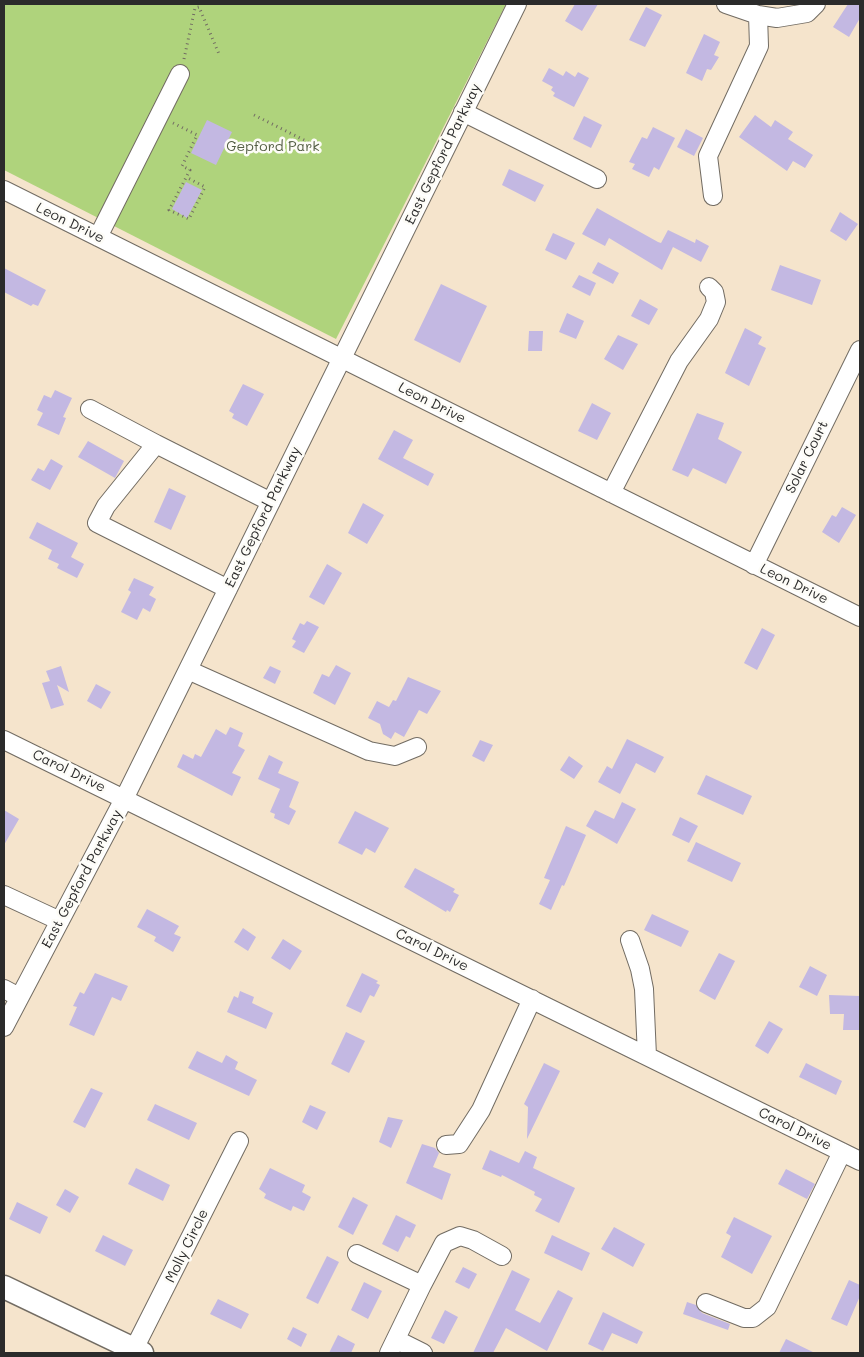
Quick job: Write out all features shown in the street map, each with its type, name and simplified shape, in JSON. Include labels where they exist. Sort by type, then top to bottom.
[{"type":"main road","points":[[4,1287],[136,1352]]},
{"type":"street","name":"East Gepford Parkway","points":[[4,1027],[124,799],[516,4]]},
{"type":"street","points":[[726,4],[758,15],[777,18],[811,8]]},
{"type":"street","points":[[713,196],[708,156],[759,46],[758,15]]},
{"type":"street","points":[[98,236],[180,74]]},
{"type":"street","points":[[463,112],[597,179]]},
{"type":"street","name":"Leon Drive","points":[[4,190],[860,617]]},
{"type":"street","points":[[611,493],[679,361],[709,319],[716,302],[714,292],[709,287]]},
{"type":"street","name":"Solar Court","points":[[754,564],[860,350]]},
{"type":"street","points":[[90,410],[271,502]]},
{"type":"street","points":[[156,444],[106,506],[97,524],[228,589]]},
{"type":"street","points":[[188,670],[369,751],[395,756],[417,747]]},
{"type":"street","name":"Carol Drive","points":[[4,740],[860,1161]]},
{"type":"street","points":[[4,895],[60,921]]},
{"type":"street","points":[[630,940],[640,969],[644,989],[647,1056]]},
{"type":"street","points":[[4,989],[19,998]]},
{"type":"street","points":[[446,1145],[459,1144],[481,1110],[532,1000]]},
{"type":"street","name":"Molly Circle","points":[[136,1352],[239,1141]]},
{"type":"street","points":[[706,1303],[744,1318],[753,1318],[766,1307],[842,1152]]},
{"type":"street","points":[[423,1353],[393,1347],[444,1243],[460,1236],[473,1240],[502,1256]]},
{"type":"street","points":[[357,1254],[422,1285]]},
{"type":"path","points":[[180,74],[195,8],[200,5],[219,54]]},
{"type":"path","points":[[254,115],[308,142]]},
{"type":"path","points":[[159,116],[197,135],[182,166],[190,170],[186,177],[169,210],[189,220],[205,187],[186,177]]},
{"type":"green space","name":"Gepford Park","points":[[4,4],[506,4],[336,339],[4,170]]},
{"type":"building","points":[[575,4],[598,4],[582,31],[565,21]]},
{"type":"building","points":[[848,4],[860,4],[860,18],[849,37],[833,27]]},
{"type":"building","points":[[646,7],[662,15],[645,47],[629,40]]},
{"type":"building","points":[[704,34],[720,42],[714,55],[719,57],[711,70],[707,69],[702,81],[686,73]]},
{"type":"building","points":[[549,68],[563,76],[566,71],[575,77],[578,72],[589,78],[574,107],[553,96],[555,93],[551,90],[553,87],[542,81]]},
{"type":"building","points":[[755,115],[771,127],[775,120],[793,132],[788,139],[813,155],[805,168],[793,161],[787,171],[739,137]]},
{"type":"building","points":[[584,116],[602,125],[591,148],[573,139]]},
{"type":"building","points":[[207,120],[232,132],[216,165],[191,153]]},
{"type":"building","points":[[653,127],[675,138],[659,170],[654,167],[649,177],[632,169],[635,164],[629,162],[642,137],[647,139]]},
{"type":"building","points":[[686,129],[703,138],[694,156],[677,147]]},
{"type":"building","points":[[509,169],[544,185],[535,202],[502,185]]},
{"type":"building","points":[[186,182],[202,190],[187,218],[172,209]]},
{"type":"building","points":[[597,208],[658,242],[661,243],[668,230],[695,243],[696,239],[709,246],[701,262],[673,247],[662,270],[609,238],[605,246],[582,234]]},
{"type":"building","points":[[840,212],[858,224],[846,241],[830,231]]},
{"type":"building","points":[[553,233],[575,243],[566,260],[545,250]]},
{"type":"building","points":[[598,262],[619,273],[613,284],[592,273]]},
{"type":"building","points":[[780,265],[821,280],[812,305],[771,290]]},
{"type":"building","points":[[4,268],[46,290],[38,306],[33,304],[31,306],[4,292]]},
{"type":"building","points":[[579,275],[596,283],[590,296],[572,287]]},
{"type":"building","points":[[441,284],[487,306],[460,363],[414,340]]},
{"type":"building","points":[[640,299],[658,309],[649,325],[631,316]]},
{"type":"building","points":[[567,313],[584,321],[576,339],[559,332]]},
{"type":"building","points":[[745,328],[762,337],[758,344],[766,348],[749,386],[725,373]]},
{"type":"building","points":[[529,331],[543,331],[542,351],[528,351]]},
{"type":"building","points":[[618,335],[638,344],[623,370],[604,359]]},
{"type":"building","points":[[243,384],[264,394],[247,426],[232,418],[234,414],[229,411]]},
{"type":"building","points":[[55,390],[72,398],[63,417],[66,418],[59,435],[37,425],[43,413],[37,410],[44,395],[51,398]]},
{"type":"building","points":[[592,403],[611,413],[597,440],[578,431]]},
{"type":"building","points":[[697,413],[724,423],[718,439],[742,452],[726,484],[693,468],[688,477],[672,470]]},
{"type":"building","points":[[394,430],[413,440],[403,458],[434,474],[428,486],[378,459]]},
{"type":"building","points":[[88,441],[124,461],[115,478],[78,457]]},
{"type":"building","points":[[51,459],[63,466],[50,490],[31,480],[38,468],[44,471]]},
{"type":"building","points":[[169,488],[186,496],[171,530],[154,522]]},
{"type":"building","points":[[363,503],[384,515],[367,544],[348,533]]},
{"type":"building","points":[[842,507],[856,515],[839,543],[822,532],[832,515],[836,517]]},
{"type":"building","points":[[37,522],[78,543],[71,557],[84,564],[77,578],[57,568],[59,564],[48,559],[52,550],[29,538]]},
{"type":"building","points":[[327,564],[342,573],[324,605],[309,597]]},
{"type":"building","points":[[134,578],[154,587],[149,595],[156,599],[150,612],[143,608],[137,620],[121,612],[131,592],[128,590]]},
{"type":"building","points":[[307,621],[319,627],[304,653],[292,647],[296,641],[292,639],[300,623],[304,625]]},
{"type":"building","points":[[762,628],[775,635],[757,670],[744,663]]},
{"type":"building","points":[[336,665],[351,673],[335,705],[313,693],[322,674],[329,677]]},
{"type":"building","points":[[61,666],[69,692],[57,685],[64,705],[51,709],[42,683],[50,681],[46,671]]},
{"type":"building","points":[[270,666],[281,671],[275,684],[263,678]]},
{"type":"building","points":[[408,677],[441,691],[427,714],[419,710],[404,737],[395,732],[391,739],[383,734],[380,724],[368,718],[377,701],[389,707],[393,700],[396,701]]},
{"type":"building","points":[[96,684],[111,692],[101,709],[87,701]]},
{"type":"building","points":[[230,727],[243,733],[238,746],[245,750],[232,773],[241,777],[232,796],[177,767],[183,754],[193,759],[195,754],[201,757],[216,729],[226,735]]},
{"type":"building","points":[[627,739],[664,757],[655,773],[636,763],[620,794],[598,782],[607,766],[612,769]]},
{"type":"building","points":[[480,740],[493,745],[484,762],[472,756]]},
{"type":"building","points":[[269,755],[283,762],[278,773],[299,782],[289,807],[296,811],[289,825],[274,818],[275,814],[270,812],[280,789],[258,779]]},
{"type":"building","points":[[569,756],[583,766],[574,779],[560,770]]},
{"type":"building","points":[[706,775],[752,796],[743,815],[697,794]]},
{"type":"building","points":[[622,802],[636,809],[617,844],[586,826],[595,810],[614,819]]},
{"type":"building","points":[[4,810],[19,819],[4,845]]},
{"type":"building","points":[[355,811],[389,828],[375,853],[366,848],[362,855],[338,843]]},
{"type":"building","points":[[680,817],[698,826],[689,843],[672,835]]},
{"type":"building","points":[[566,826],[586,835],[564,886],[562,885],[551,910],[539,904],[550,880],[544,878]]},
{"type":"building","points":[[696,842],[741,863],[732,882],[687,861]]},
{"type":"building","points":[[415,868],[455,889],[453,892],[459,895],[450,912],[447,910],[446,912],[404,887]]},
{"type":"building","points":[[147,909],[179,926],[174,934],[181,937],[173,952],[154,941],[156,937],[137,927]]},
{"type":"building","points":[[652,914],[689,931],[681,947],[644,930]]},
{"type":"building","points":[[243,928],[256,937],[248,951],[234,942]]},
{"type":"building","points":[[283,939],[302,951],[290,970],[271,958]]},
{"type":"building","points":[[719,953],[735,961],[715,1000],[699,991]]},
{"type":"building","points":[[810,966],[827,975],[817,996],[799,987]]},
{"type":"building","points":[[95,973],[128,986],[121,1001],[112,997],[94,1036],[69,1025],[77,1007],[73,1006],[80,992],[84,994]]},
{"type":"building","points":[[362,973],[378,981],[376,983],[380,985],[374,997],[370,995],[361,1013],[346,1006]]},
{"type":"building","points":[[240,991],[254,997],[252,1003],[273,1013],[266,1029],[227,1012],[234,996],[238,998]]},
{"type":"building","points":[[829,995],[860,996],[860,1030],[843,1030],[844,1014],[830,1014]]},
{"type":"building","points":[[769,1021],[783,1029],[768,1054],[755,1046]]},
{"type":"building","points":[[346,1032],[365,1041],[349,1073],[331,1064]]},
{"type":"building","points":[[197,1051],[222,1063],[226,1055],[238,1062],[235,1069],[257,1080],[249,1096],[188,1068]]},
{"type":"building","points":[[544,1063],[560,1071],[527,1139],[528,1107],[524,1104]]},
{"type":"building","points":[[806,1063],[842,1081],[836,1095],[799,1077]]},
{"type":"building","points":[[91,1088],[103,1093],[85,1128],[73,1122]]},
{"type":"building","points":[[155,1104],[197,1123],[189,1140],[147,1120]]},
{"type":"building","points":[[310,1105],[326,1112],[317,1130],[302,1122]]},
{"type":"building","points":[[388,1117],[403,1120],[391,1148],[379,1142]]},
{"type":"building","points":[[422,1144],[435,1148],[439,1153],[433,1167],[451,1174],[442,1200],[406,1183]]},
{"type":"building","points":[[490,1150],[519,1163],[525,1151],[537,1157],[533,1168],[575,1188],[559,1223],[535,1211],[542,1199],[534,1195],[535,1192],[502,1175],[501,1177],[482,1169]]},
{"type":"building","points":[[136,1168],[170,1185],[163,1201],[128,1184]]},
{"type":"building","points":[[270,1168],[305,1185],[302,1192],[311,1197],[304,1211],[293,1206],[291,1211],[264,1198],[266,1194],[259,1189]]},
{"type":"building","points":[[786,1169],[815,1184],[807,1199],[778,1184]]},
{"type":"building","points":[[65,1189],[79,1197],[70,1213],[56,1205]]},
{"type":"building","points":[[353,1197],[368,1205],[353,1235],[338,1227]]},
{"type":"building","points":[[17,1202],[48,1217],[40,1234],[9,1219]]},
{"type":"building","points":[[396,1215],[416,1225],[410,1238],[406,1236],[398,1252],[382,1244]]},
{"type":"building","points":[[734,1217],[772,1236],[752,1274],[721,1257],[731,1236],[726,1233]]},
{"type":"building","points":[[614,1227],[645,1244],[633,1267],[601,1249]]},
{"type":"building","points":[[103,1235],[133,1250],[125,1266],[95,1251]]},
{"type":"building","points":[[552,1235],[590,1253],[582,1271],[544,1253]]},
{"type":"building","points":[[327,1256],[339,1262],[318,1304],[306,1298]]},
{"type":"building","points":[[463,1267],[477,1274],[469,1289],[455,1282]]},
{"type":"building","points":[[512,1270],[530,1279],[515,1310],[540,1323],[558,1290],[573,1298],[547,1351],[506,1328],[493,1353],[473,1353]]},
{"type":"building","points":[[849,1280],[860,1285],[860,1296],[847,1326],[831,1319]]},
{"type":"building","points":[[364,1282],[382,1291],[368,1319],[351,1310]]},
{"type":"building","points":[[218,1299],[249,1314],[241,1329],[210,1314]]},
{"type":"building","points":[[687,1302],[696,1305],[702,1313],[730,1324],[728,1330],[683,1314]]},
{"type":"building","points":[[445,1310],[458,1317],[444,1344],[431,1338]]},
{"type":"building","points":[[603,1312],[643,1332],[637,1344],[612,1333],[603,1351],[588,1344]]},
{"type":"building","points":[[293,1327],[307,1334],[301,1347],[287,1339]]},
{"type":"building","points":[[338,1335],[355,1344],[351,1353],[329,1353]]},
{"type":"building","points":[[786,1339],[815,1353],[779,1353]]}]
